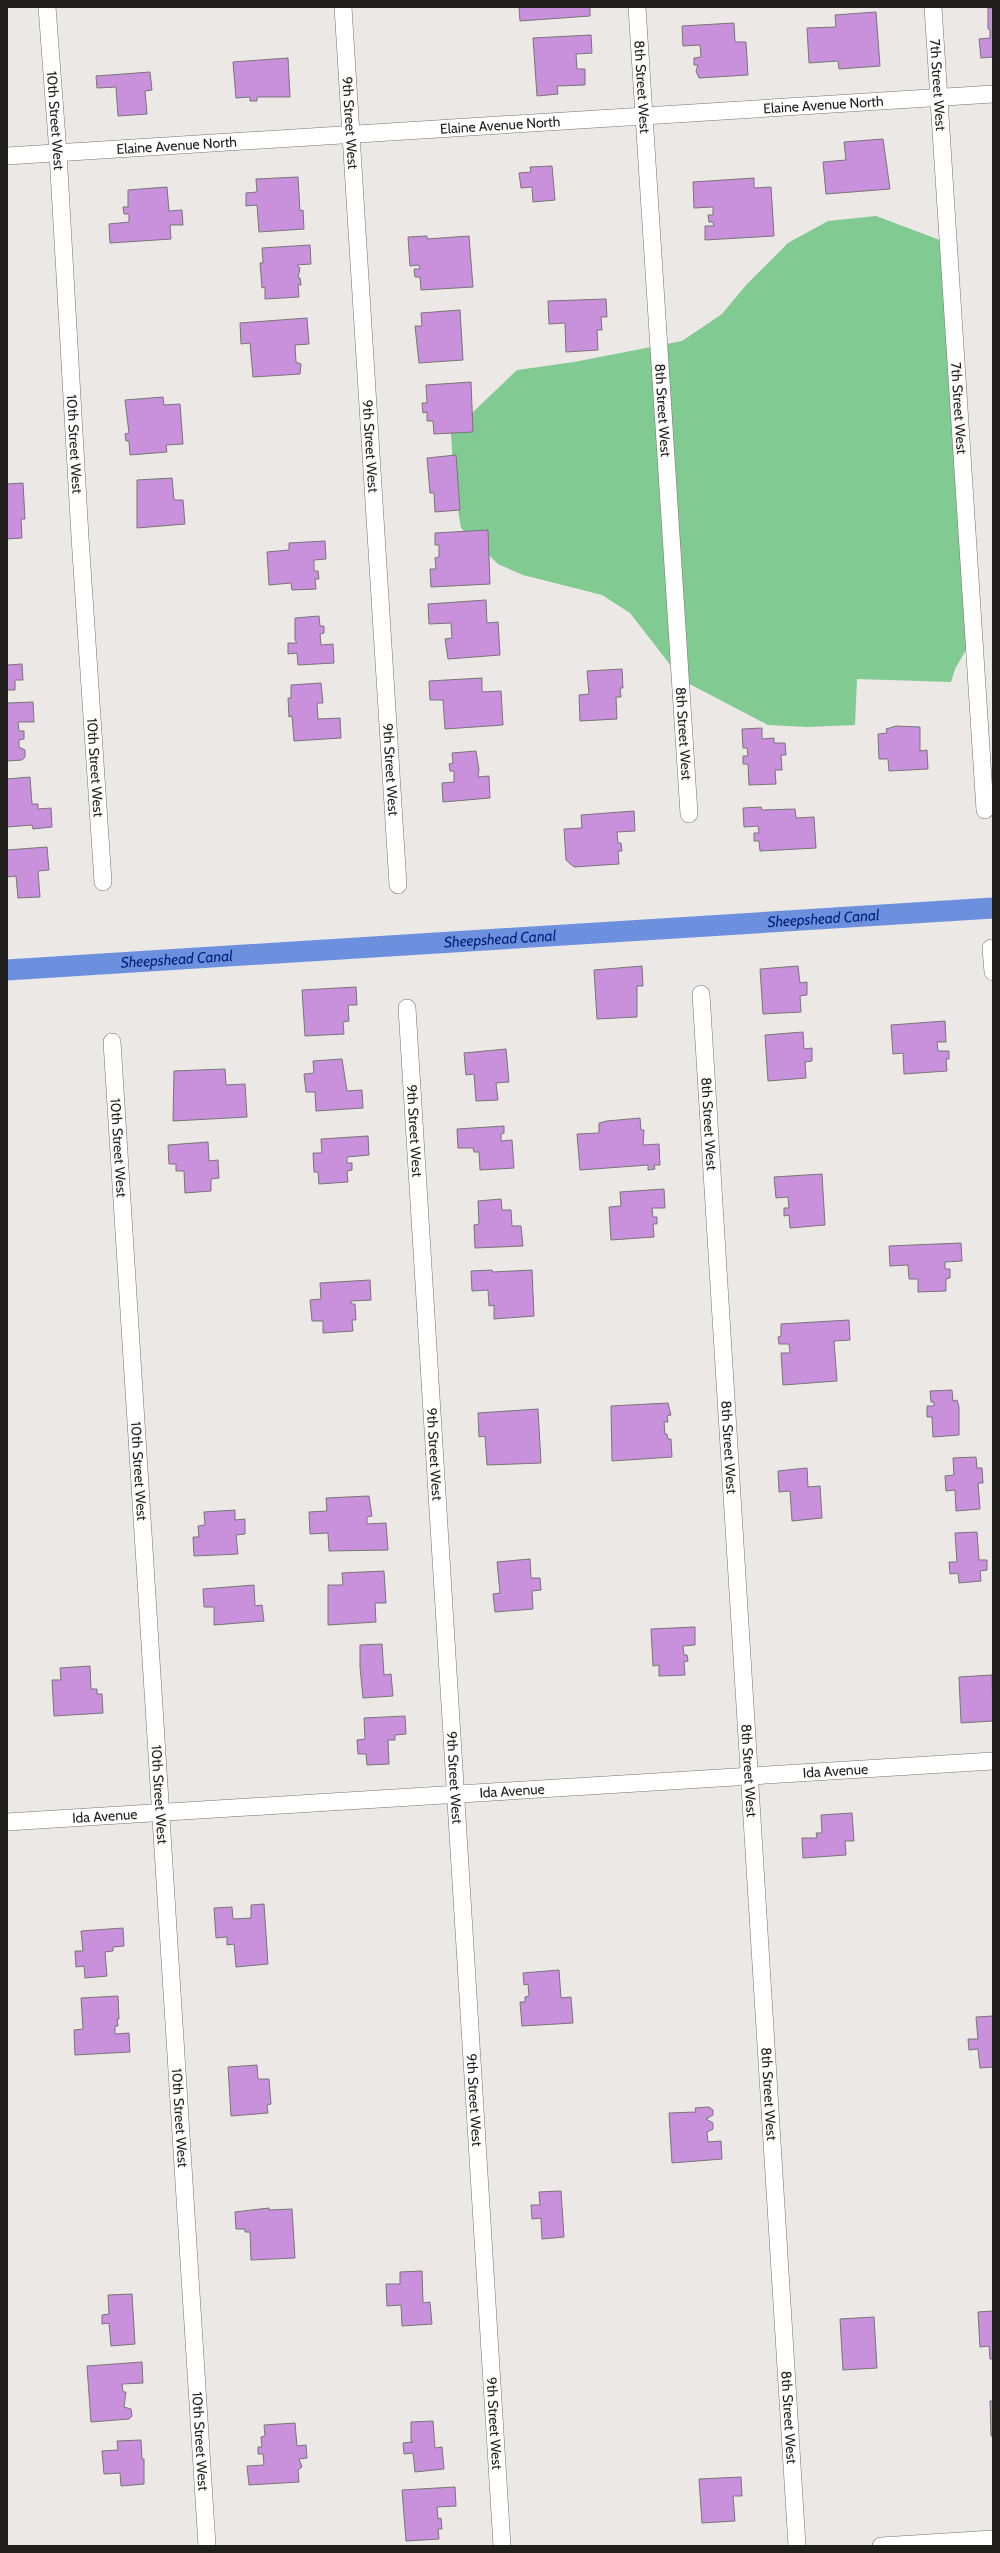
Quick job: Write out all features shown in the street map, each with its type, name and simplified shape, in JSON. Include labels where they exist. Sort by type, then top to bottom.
[{"type":"street","name":"10th Street West","points":[[47,7],[58,153],[80,537],[103,882]]},
{"type":"street","name":"9th Street West","points":[[343,7],[398,885]]},
{"type":"street","name":"8th Street West","points":[[637,7],[689,814]]},
{"type":"street","name":"7th Street West","points":[[933,7],[985,810]]},
{"type":"street","name":"Elaine Avenue North","points":[[7,156],[993,94]]},
{"type":"street","points":[[991,948],[993,972]]},
{"type":"street","name":"8th Street West","points":[[701,994],[751,1776],[779,2282],[797,2546]]},
{"type":"street","name":"9th Street West","points":[[408,1008],[502,2546]]},
{"type":"street","name":"10th Street West","points":[[112,1042],[207,2546]]},
{"type":"street","name":"Ida Avenue","points":[[7,1822],[993,1761]]},
{"type":"street","points":[[881,2546],[993,2539]]},
{"type":"green space","points":[[876,216],[945,242],[974,636],[955,669],[951,682],[857,679],[855,725],[807,727],[768,725],[682,680],[630,613],[602,595],[523,575],[498,564],[461,528],[454,485],[451,433],[517,370],[574,362],[682,341],[722,314],[747,284],[788,243],[828,221]]},
{"type":"building","points":[[519,7],[590,7],[590,16],[520,21]]},
{"type":"building","points":[[988,8],[993,8],[993,57],[981,58],[979,39],[990,38],[990,29],[988,29]]},
{"type":"building","points":[[876,12],[880,66],[839,69],[838,61],[809,63],[807,28],[836,27],[835,15]]},
{"type":"building","points":[[734,23],[735,42],[746,42],[748,75],[699,78],[696,71],[698,65],[694,65],[694,58],[701,57],[700,45],[683,46],[682,26]]},
{"type":"building","points":[[591,35],[592,53],[576,54],[577,69],[585,69],[585,85],[557,86],[558,94],[537,96],[533,38]]},
{"type":"building","points":[[288,58],[290,97],[257,97],[257,101],[250,101],[250,97],[236,98],[233,62]]},
{"type":"building","points":[[150,72],[152,90],[145,91],[147,114],[118,116],[116,87],[97,88],[96,76]]},
{"type":"building","points":[[883,139],[890,189],[826,194],[823,162],[846,160],[844,142]]},
{"type":"building","points":[[552,166],[555,200],[533,202],[532,187],[521,188],[519,173],[531,172],[530,167]]},
{"type":"building","points":[[298,177],[300,211],[303,210],[304,229],[259,232],[257,205],[246,206],[246,193],[257,192],[256,179]]},
{"type":"building","points":[[754,178],[754,188],[771,187],[774,236],[705,240],[705,226],[714,226],[713,222],[709,222],[708,215],[713,215],[713,207],[694,208],[693,182]]},
{"type":"building","points":[[167,187],[169,211],[182,210],[183,225],[170,225],[171,239],[110,243],[109,224],[129,222],[129,214],[124,214],[123,207],[128,207],[128,190]]},
{"type":"building","points":[[427,236],[427,239],[469,236],[473,287],[421,290],[420,277],[415,277],[414,269],[420,269],[419,265],[410,266],[408,237]]},
{"type":"building","points":[[310,245],[311,264],[297,265],[300,268],[298,278],[300,278],[301,285],[298,285],[299,297],[265,299],[265,287],[262,288],[260,263],[263,263],[262,248]]},
{"type":"building","points":[[606,299],[607,317],[601,317],[602,330],[597,330],[598,350],[566,352],[565,323],[549,324],[548,301]]},
{"type":"building","points":[[460,310],[463,360],[419,363],[415,326],[422,326],[421,313]]},
{"type":"building","points":[[307,318],[309,344],[295,345],[296,362],[301,364],[300,374],[253,377],[250,343],[241,344],[240,323]]},
{"type":"building","points":[[471,382],[473,432],[434,434],[433,421],[427,421],[427,412],[423,413],[422,403],[427,403],[426,385]]},
{"type":"building","points":[[163,397],[164,405],[180,404],[183,444],[166,445],[167,452],[130,455],[129,441],[126,441],[125,434],[129,433],[125,400]]},
{"type":"building","points":[[456,455],[460,510],[435,512],[434,493],[430,493],[427,458]]},
{"type":"building","points":[[172,478],[174,500],[183,500],[185,524],[137,528],[137,480]]},
{"type":"building","points":[[23,483],[25,519],[21,519],[22,538],[7,539],[7,484]]},
{"type":"building","points":[[488,530],[490,584],[431,587],[430,569],[436,569],[435,558],[439,557],[439,545],[435,545],[435,533]]},
{"type":"building","points":[[325,541],[326,559],[314,560],[314,571],[318,571],[319,579],[315,579],[316,589],[292,590],[291,583],[269,585],[267,552],[289,550],[289,543]]},
{"type":"building","points":[[486,600],[487,623],[498,622],[500,655],[448,659],[445,639],[452,638],[451,623],[429,624],[428,604]]},
{"type":"building","points":[[319,616],[320,626],[324,626],[324,633],[320,634],[321,645],[333,644],[334,663],[298,665],[297,653],[288,654],[288,643],[297,643],[295,640],[295,618]]},
{"type":"building","points":[[22,664],[23,680],[15,680],[15,690],[7,690],[7,665]]},
{"type":"building","points":[[622,669],[623,688],[620,688],[621,697],[616,697],[617,719],[580,721],[579,695],[589,694],[587,671]]},
{"type":"building","points":[[482,678],[482,692],[501,691],[503,725],[445,729],[443,700],[430,700],[429,681]]},
{"type":"building","points":[[321,683],[323,703],[317,703],[318,719],[340,718],[341,738],[294,741],[292,716],[289,717],[288,698],[291,698],[291,685]]},
{"type":"building","points":[[33,702],[34,722],[18,722],[19,731],[24,731],[24,739],[19,740],[19,747],[25,750],[25,757],[22,760],[7,761],[7,703]]},
{"type":"building","points":[[896,726],[920,727],[920,751],[927,750],[928,769],[889,771],[888,759],[879,759],[878,734],[887,733],[886,729]]},
{"type":"building","points":[[762,728],[762,739],[774,738],[774,743],[785,743],[786,755],[781,755],[782,770],[775,770],[776,784],[749,785],[748,764],[743,764],[743,756],[748,756],[747,748],[743,748],[742,729]]},
{"type":"building","points":[[476,751],[479,770],[478,777],[489,776],[490,798],[443,802],[442,783],[454,782],[454,771],[450,771],[449,764],[453,763],[452,753]]},
{"type":"building","points":[[30,777],[32,804],[38,804],[38,809],[51,808],[52,827],[33,829],[32,825],[7,827],[7,779]]},
{"type":"building","points":[[761,807],[762,810],[795,809],[796,818],[814,817],[816,848],[760,851],[759,841],[754,841],[754,833],[759,833],[758,826],[744,827],[743,808]]},
{"type":"building","points":[[634,811],[635,831],[617,832],[618,843],[621,843],[622,851],[618,851],[619,864],[574,867],[566,860],[564,829],[582,828],[581,815]]},
{"type":"building","points":[[47,847],[49,870],[38,871],[40,897],[18,898],[16,876],[7,877],[7,850]]},
{"type":"building","points":[[642,966],[643,986],[637,986],[637,1017],[597,1019],[594,970]]},
{"type":"building","points":[[798,966],[800,983],[807,982],[807,995],[800,996],[801,1012],[763,1014],[760,969]]},
{"type":"building","points":[[356,987],[357,1005],[348,1005],[349,1021],[343,1022],[344,1034],[305,1036],[302,990]]},
{"type":"building","points":[[945,1021],[946,1042],[937,1042],[938,1051],[949,1051],[949,1059],[946,1059],[947,1071],[904,1074],[903,1053],[893,1054],[891,1025]]},
{"type":"building","points":[[803,1032],[804,1049],[812,1048],[812,1061],[805,1062],[806,1078],[768,1081],[765,1035]]},
{"type":"building","points":[[506,1049],[509,1082],[496,1083],[498,1100],[476,1101],[474,1074],[466,1075],[464,1053]]},
{"type":"building","points":[[342,1059],[347,1091],[362,1090],[363,1108],[316,1111],[315,1092],[306,1092],[304,1074],[314,1073],[313,1061]]},
{"type":"building","points":[[225,1069],[226,1085],[245,1084],[247,1117],[173,1121],[174,1071]]},
{"type":"building","points":[[640,1118],[641,1130],[644,1130],[643,1145],[659,1144],[660,1165],[654,1165],[655,1169],[648,1170],[648,1165],[580,1170],[577,1134],[599,1133],[599,1123]]},
{"type":"building","points":[[504,1126],[504,1133],[501,1134],[501,1141],[512,1140],[514,1168],[480,1170],[479,1152],[474,1152],[473,1148],[458,1148],[457,1129]]},
{"type":"building","points":[[368,1136],[369,1155],[347,1157],[347,1163],[352,1163],[352,1170],[347,1171],[348,1182],[319,1184],[318,1172],[314,1172],[313,1153],[322,1153],[321,1139]]},
{"type":"building","points":[[208,1142],[209,1161],[218,1160],[219,1178],[211,1179],[211,1191],[185,1193],[184,1171],[176,1171],[176,1164],[169,1164],[168,1145]]},
{"type":"building","points":[[822,1174],[825,1225],[790,1228],[789,1215],[784,1216],[784,1208],[789,1208],[788,1197],[776,1198],[774,1177]]},
{"type":"building","points":[[664,1189],[665,1208],[652,1208],[653,1217],[657,1217],[657,1224],[653,1224],[654,1237],[611,1240],[609,1207],[621,1206],[620,1192]]},
{"type":"building","points":[[501,1199],[502,1210],[511,1210],[512,1226],[521,1226],[523,1246],[475,1248],[474,1225],[479,1224],[478,1201]]},
{"type":"building","points":[[961,1243],[962,1261],[945,1262],[945,1269],[950,1269],[950,1278],[946,1279],[946,1291],[918,1292],[918,1279],[909,1279],[908,1265],[890,1266],[889,1246]]},
{"type":"building","points":[[492,1270],[493,1272],[532,1270],[534,1316],[494,1319],[494,1305],[489,1306],[488,1290],[472,1291],[471,1271]]},
{"type":"building","points":[[370,1280],[371,1300],[351,1301],[351,1304],[355,1304],[356,1320],[352,1320],[353,1331],[323,1333],[323,1321],[312,1321],[310,1300],[321,1299],[320,1283]]},
{"type":"building","points":[[849,1320],[850,1340],[834,1341],[837,1381],[783,1385],[781,1353],[790,1353],[789,1344],[779,1344],[778,1337],[781,1336],[781,1324]]},
{"type":"building","points":[[952,1390],[953,1401],[957,1400],[959,1407],[959,1435],[933,1437],[932,1417],[927,1417],[927,1406],[934,1406],[934,1402],[931,1402],[930,1391]]},
{"type":"building","points":[[668,1403],[671,1415],[667,1416],[668,1422],[664,1422],[665,1434],[667,1434],[668,1439],[671,1439],[672,1457],[612,1461],[611,1406]]},
{"type":"building","points":[[538,1409],[541,1463],[487,1465],[485,1436],[479,1437],[478,1413]]},
{"type":"building","points":[[976,1457],[977,1468],[982,1468],[983,1483],[978,1483],[980,1509],[956,1511],[955,1490],[946,1491],[945,1476],[954,1475],[953,1458]]},
{"type":"building","points":[[807,1468],[808,1487],[820,1486],[822,1518],[792,1521],[790,1491],[779,1492],[778,1471]]},
{"type":"building","points":[[369,1496],[372,1516],[367,1517],[367,1524],[386,1523],[388,1550],[329,1551],[328,1533],[310,1534],[309,1512],[327,1511],[326,1498]]},
{"type":"building","points":[[235,1510],[235,1520],[245,1519],[245,1534],[236,1535],[238,1554],[194,1556],[193,1537],[199,1537],[198,1526],[205,1525],[204,1512]]},
{"type":"building","points":[[977,1532],[979,1560],[987,1560],[987,1570],[980,1571],[981,1581],[959,1583],[958,1573],[950,1574],[949,1562],[957,1562],[955,1533]]},
{"type":"building","points":[[530,1559],[531,1578],[540,1578],[541,1590],[532,1591],[533,1609],[495,1612],[493,1594],[500,1593],[497,1562]]},
{"type":"building","points":[[384,1571],[386,1603],[375,1603],[376,1622],[328,1625],[328,1585],[343,1585],[342,1573]]},
{"type":"building","points":[[254,1585],[255,1606],[262,1605],[264,1621],[214,1625],[214,1607],[204,1607],[203,1589]]},
{"type":"building","points":[[695,1627],[695,1645],[683,1646],[684,1655],[687,1655],[688,1661],[684,1662],[685,1675],[659,1676],[659,1665],[653,1666],[651,1629]]},
{"type":"building","points":[[382,1644],[384,1675],[391,1674],[393,1696],[363,1698],[360,1667],[360,1645]]},
{"type":"building","points":[[90,1666],[91,1689],[97,1689],[97,1694],[102,1694],[103,1713],[54,1716],[52,1680],[61,1680],[60,1668]]},
{"type":"building","points":[[992,1675],[993,1721],[961,1723],[959,1677]]},
{"type":"building","points":[[405,1716],[406,1734],[395,1735],[395,1740],[388,1740],[389,1764],[367,1765],[366,1754],[358,1754],[357,1740],[365,1739],[364,1718]]},
{"type":"building","points":[[852,1813],[854,1841],[845,1841],[846,1855],[803,1858],[802,1838],[817,1838],[816,1833],[822,1833],[821,1815]]},
{"type":"building","points":[[264,1904],[268,1964],[236,1967],[234,1944],[227,1945],[227,1937],[216,1938],[214,1908],[232,1907],[233,1919],[251,1918],[251,1905]]},
{"type":"building","points":[[123,1928],[124,1946],[113,1947],[113,1951],[105,1952],[107,1976],[85,1978],[84,1966],[76,1967],[75,1951],[83,1951],[81,1931]]},
{"type":"building","points":[[559,1970],[561,1998],[571,1997],[573,2023],[522,2026],[520,2002],[525,2002],[525,1997],[529,1996],[528,1984],[524,1985],[523,1973]]},
{"type":"building","points":[[118,1996],[119,2019],[117,2019],[118,2026],[115,2026],[115,2034],[129,2033],[130,2052],[75,2055],[74,2030],[83,2029],[81,1998]]},
{"type":"building","points":[[993,2016],[993,2067],[980,2068],[978,2049],[969,2050],[968,2039],[978,2039],[976,2017]]},
{"type":"building","points":[[257,2065],[258,2079],[269,2079],[271,2104],[267,2105],[268,2113],[231,2116],[228,2067]]},
{"type":"building","points":[[709,2107],[713,2110],[713,2115],[706,2119],[713,2123],[713,2129],[707,2132],[708,2142],[721,2141],[722,2159],[672,2163],[669,2113],[696,2112],[695,2108]]},
{"type":"building","points":[[561,2191],[564,2237],[542,2239],[541,2218],[532,2219],[531,2205],[540,2205],[539,2192]]},
{"type":"building","points":[[269,2208],[269,2210],[292,2209],[295,2258],[251,2260],[250,2232],[245,2232],[245,2229],[236,2229],[235,2212]]},
{"type":"building","points":[[422,2271],[423,2303],[430,2302],[432,2324],[402,2326],[401,2305],[387,2306],[386,2284],[400,2284],[400,2272]]},
{"type":"building","points":[[132,2294],[135,2344],[111,2346],[109,2323],[102,2324],[102,2315],[109,2314],[108,2295]]},
{"type":"building","points":[[993,2311],[993,2359],[990,2359],[989,2346],[980,2347],[978,2312]]},
{"type":"building","points":[[874,2317],[877,2368],[843,2370],[840,2319]]},
{"type":"building","points":[[142,2362],[143,2383],[122,2384],[123,2392],[126,2392],[124,2407],[131,2409],[132,2416],[129,2419],[91,2422],[87,2366]]},
{"type":"building","points":[[990,2401],[993,2401],[993,2436],[991,2436]]},
{"type":"building","points":[[433,2421],[435,2448],[442,2447],[444,2469],[415,2472],[413,2453],[404,2454],[403,2443],[413,2442],[411,2441],[411,2422]]},
{"type":"building","points":[[295,2423],[297,2446],[306,2445],[307,2458],[299,2459],[302,2467],[298,2470],[299,2482],[249,2485],[247,2466],[264,2465],[263,2454],[258,2454],[258,2447],[262,2447],[261,2437],[265,2436],[264,2425]]},
{"type":"building","points":[[141,2440],[142,2459],[144,2459],[144,2484],[121,2486],[120,2473],[104,2474],[102,2451],[118,2450],[117,2441]]},
{"type":"building","points":[[741,2477],[742,2496],[733,2496],[735,2521],[702,2523],[699,2479]]},
{"type":"building","points":[[455,2487],[456,2506],[437,2507],[438,2519],[441,2518],[442,2529],[438,2529],[439,2539],[406,2541],[402,2490]]},
{"type":"waterway","name":"Sheepshead Canal","points":[[7,970],[993,908]]}]
